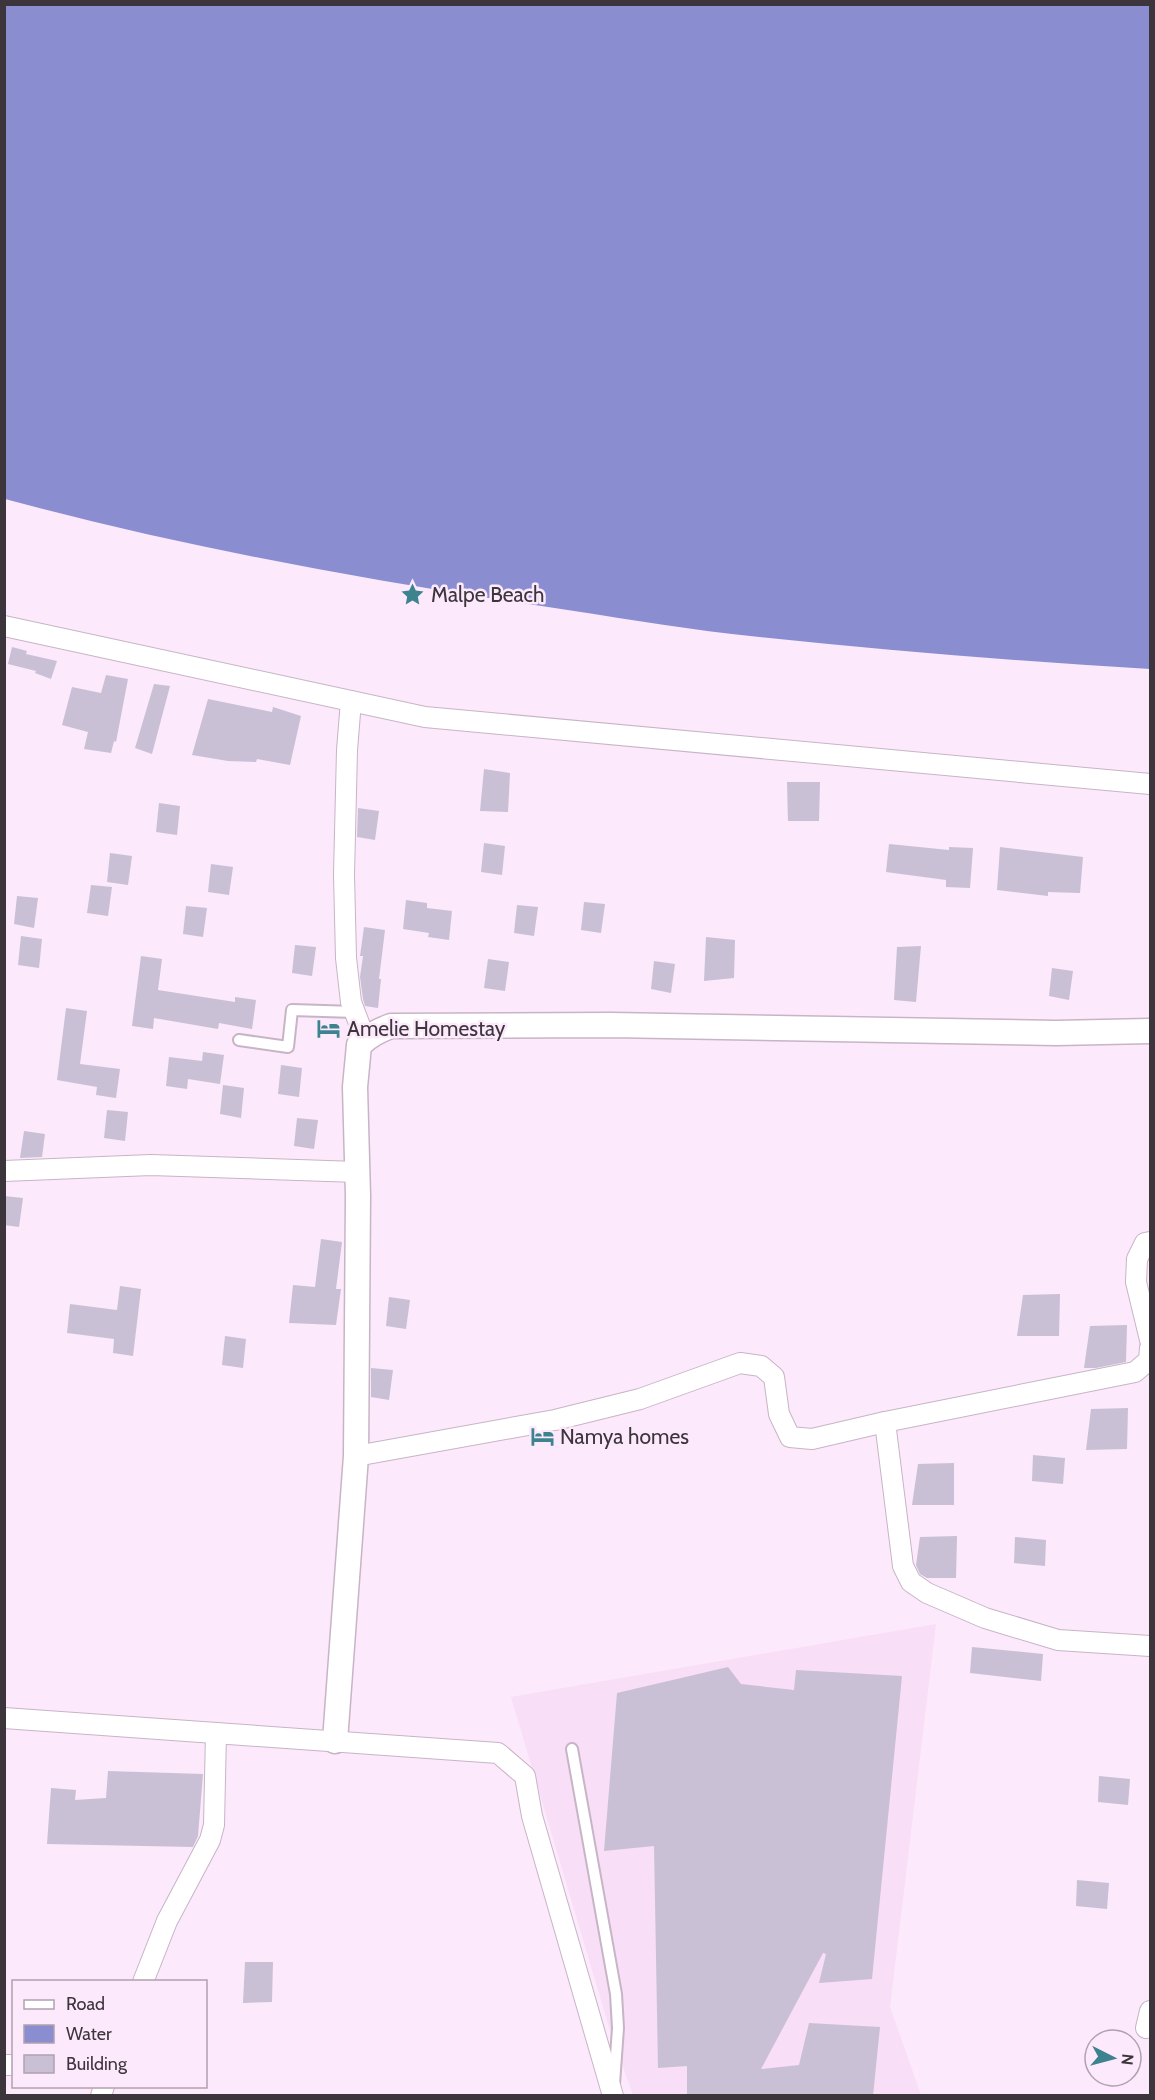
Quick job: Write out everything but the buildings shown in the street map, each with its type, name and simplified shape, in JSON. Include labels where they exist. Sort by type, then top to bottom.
[{"type":"street","points":[[4,626],[425,717],[1150,784]]},
{"type":"street","points":[[351,701],[347,750],[344,887],[346,958],[351,1002],[365,1039]]},
{"type":"street","points":[[335,1741],[356,1456],[355,1087],[359,1045],[365,1039],[374,1032],[391,1026],[611,1025],[1056,1033],[1150,1031]]},
{"type":"street","points":[[4,1171],[151,1165],[357,1172]]},
{"type":"street","points":[[1150,1242],[1145,1243],[1137,1259],[1136,1282],[1150,1340]]},
{"type":"street","points":[[356,1456],[555,1420],[640,1399],[740,1363],[761,1366],[774,1377],[779,1414],[790,1437],[812,1439],[885,1422],[1135,1372],[1149,1360],[1150,1347]]},
{"type":"street","points":[[885,1422],[903,1566],[911,1582],[927,1593],[985,1618],[1058,1640],[1150,1646]]},
{"type":"street","points":[[4,1718],[498,1753],[525,1776],[532,1816],[613,2096]]},
{"type":"street","points":[[144,1980],[167,1921],[210,1840],[214,1825],[216,1733]]},
{"type":"lane","points":[[239,1041],[288,1047],[292,1010],[355,1012]]},
{"type":"lane","points":[[572,1749],[616,1994],[618,2028],[613,2096]]},
{"type":"shaded area","points":[[936,1624],[890,2007],[921,2095],[633,2095],[609,2027],[511,1697]]},
{"type":"water","points":[[4,5],[1150,5],[1150,669],[889,650],[663,625],[275,561],[139,532],[5,499]]},
{"type":"place","name":"Malpe Beach","points":[[413,594]]},
{"type":"place","name":"Amelie Homestay","points":[[329,1028]]},
{"type":"place","name":"Namya homes","points":[[542,1436]]}]
